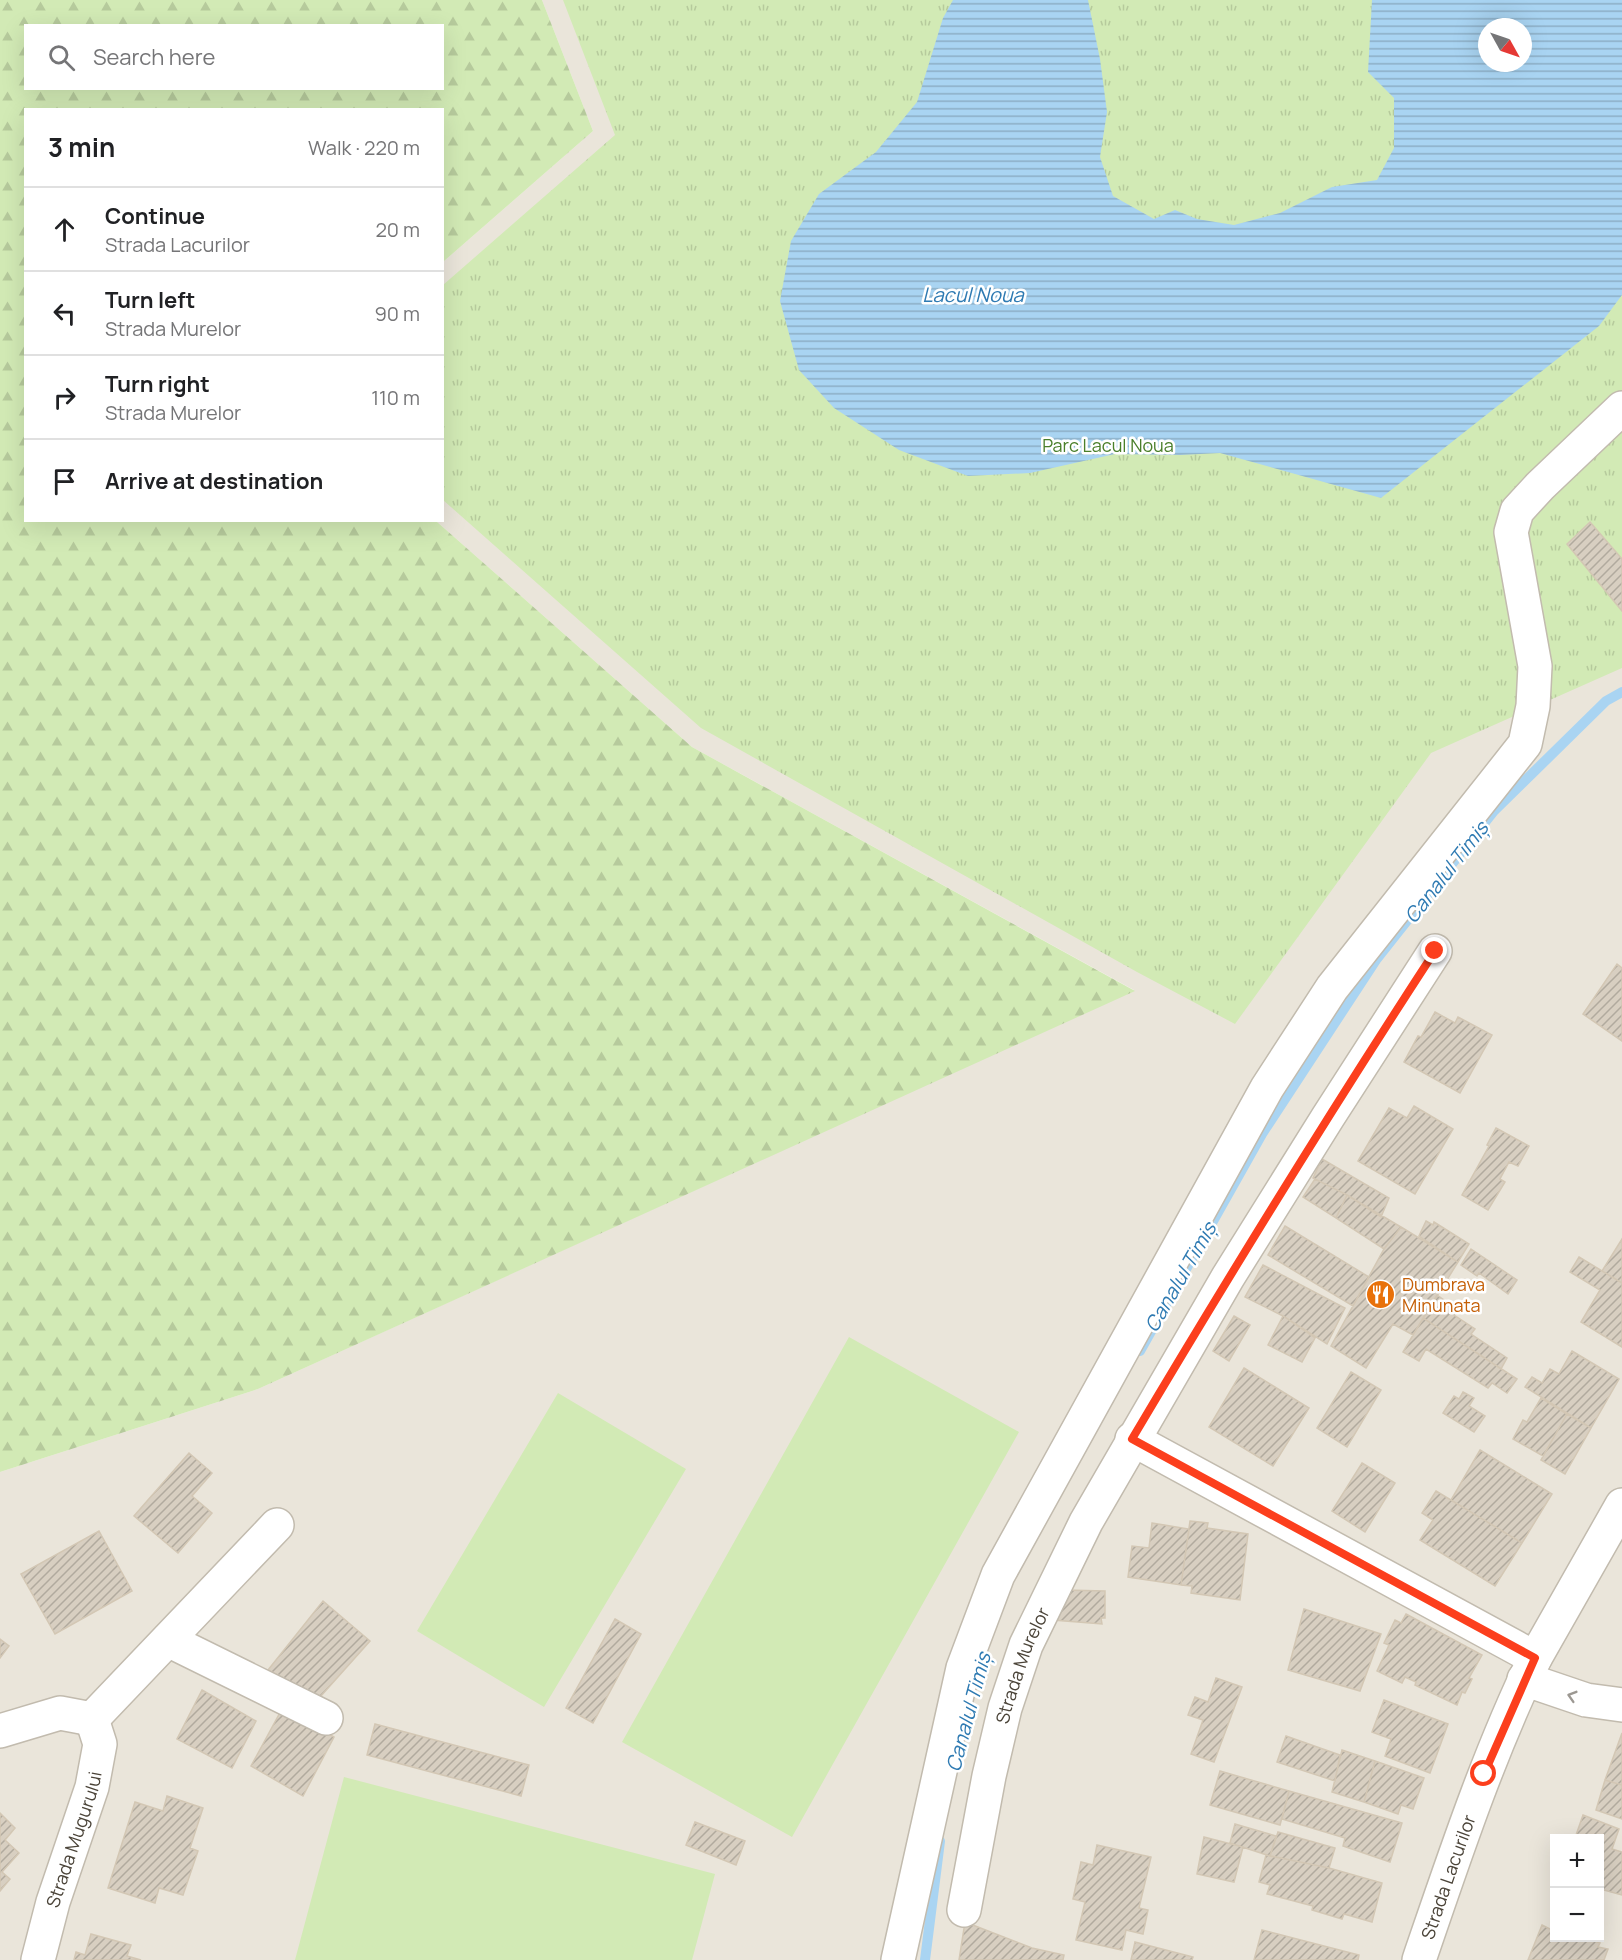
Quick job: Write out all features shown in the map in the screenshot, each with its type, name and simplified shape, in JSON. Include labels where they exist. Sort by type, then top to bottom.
[{"type":"street","points":[[898,1960],[963,1668],[998,1575],[1267,1088],[1332,988],[1525,744],[1533,706],[1535,666],[1511,532],[1517,511],[1622,408]]},
{"type":"street","name":"Strada Murelor","points":[[964,1910],[989,1776],[1005,1708],[1026,1645],[1086,1522],[1132,1439],[1228,1277],[1328,1116],[1435,951]]},
{"type":"street","points":[[1132,1439],[1586,1700],[1622,1705]]},
{"type":"street","name":"Strada Lacurilor","points":[[1419,1960],[1484,1774],[1530,1668],[1622,1505]]},
{"type":"street","points":[[0,1731],[60,1713],[92,1719],[277,1525]]},
{"type":"street","points":[[168,1640],[326,1718]]},
{"type":"street","name":"Strada Mugurului","points":[[38,1960],[53,1902],[92,1787],[100,1744],[92,1719]]},
{"type":"shaded area","points":[[542,0],[1622,0],[1622,1960],[0,1960],[0,1472],[258,1389],[1134,990],[692,747],[437,522],[444,522],[444,261],[593,131]]},
{"type":"green space","points":[[0,0],[542,0],[593,131],[444,261],[444,108],[24,108],[24,522],[437,522],[692,747],[1135,991],[258,1389],[0,1472]]},
{"type":"green space","name":"Parc Lacul Noua","points":[[563,0],[1622,0],[1622,668],[1431,753],[1235,1024],[1137,972],[701,728],[444,501],[444,284],[615,135]]},
{"type":"green space","points":[[849,1337],[1019,1432],[792,1837],[622,1742]]},
{"type":"green space","points":[[558,1393],[686,1469],[544,1707],[417,1631]]},
{"type":"green space","points":[[344,1777],[715,1874],[692,1960],[295,1960]]},
{"type":"water","name":"Lacul Noua","points":[[953,0],[1088,0],[1100,59],[1107,112],[1100,157],[1113,196],[1154,219],[1175,210],[1197,219],[1234,225],[1280,213],[1332,187],[1377,180],[1394,148],[1394,98],[1368,72],[1372,0],[1622,0],[1622,295],[1599,326],[1381,498],[1220,453],[1115,454],[1030,473],[968,476],[899,450],[834,408],[799,370],[780,301],[791,241],[819,194],[876,152],[917,102],[943,18]]},
{"type":"building","points":[[1590,522],[1622,559],[1622,611],[1567,544]]},
{"type":"building","points":[[1617,964],[1622,968],[1622,1041],[1583,1014]]},
{"type":"building","points":[[1435,1012],[1455,1023],[1458,1017],[1492,1035],[1460,1093],[1404,1062],[1418,1036],[1421,1037]]},
{"type":"building","points":[[1414,1106],[1453,1129],[1415,1194],[1358,1161],[1389,1108],[1407,1118]]},
{"type":"building","points":[[1496,1128],[1529,1146],[1518,1166],[1509,1162],[1500,1179],[1505,1182],[1488,1210],[1462,1195],[1489,1146],[1487,1145]]},
{"type":"building","points":[[1322,1159],[1389,1198],[1381,1217],[1347,1195],[1313,1178]]},
{"type":"building","points":[[1315,1179],[1347,1195],[1336,1218],[1303,1197]]},
{"type":"building","points":[[1347,1195],[1401,1227],[1384,1249],[1336,1218]]},
{"type":"building","points":[[1426,1221],[1433,1225],[1434,1222],[1469,1244],[1458,1262],[1419,1236]]},
{"type":"building","points":[[1285,1226],[1369,1277],[1353,1306],[1268,1255]]},
{"type":"building","points":[[1401,1227],[1458,1262],[1413,1335],[1393,1324],[1366,1368],[1331,1346],[1384,1249]]},
{"type":"building","points":[[1622,1239],[1622,1283],[1602,1271]]},
{"type":"building","points":[[1471,1249],[1517,1280],[1508,1294],[1479,1273],[1477,1276],[1461,1265]]},
{"type":"building","points":[[1579,1257],[1622,1283],[1622,1347],[1581,1322],[1600,1290],[1570,1272]]},
{"type":"building","points":[[1263,1265],[1345,1308],[1327,1344],[1283,1316],[1245,1297]]},
{"type":"building","points":[[1437,1295],[1457,1309],[1454,1315],[1475,1329],[1471,1334],[1507,1358],[1501,1369],[1423,1318]]},
{"type":"building","points":[[1234,1316],[1250,1325],[1229,1361],[1213,1351]]},
{"type":"building","points":[[1283,1316],[1315,1338],[1302,1362],[1268,1345]]},
{"type":"building","points":[[1423,1318],[1517,1379],[1507,1393],[1492,1383],[1488,1388],[1426,1349],[1419,1361],[1403,1352]]},
{"type":"building","points":[[1572,1351],[1619,1379],[1591,1428],[1525,1387],[1532,1377],[1542,1383],[1550,1369],[1559,1374]]},
{"type":"building","points":[[1244,1368],[1309,1408],[1273,1466],[1209,1427]]},
{"type":"building","points":[[1351,1372],[1381,1390],[1347,1447],[1317,1428]]},
{"type":"building","points":[[1463,1392],[1474,1398],[1469,1406],[1485,1416],[1474,1432],[1443,1413],[1454,1396],[1459,1399]]},
{"type":"building","points":[[1541,1398],[1567,1414],[1543,1456],[1513,1439],[1523,1420],[1527,1422]]},
{"type":"building","points":[[1567,1414],[1591,1428],[1565,1474],[1541,1460]]},
{"type":"building","points":[[1480,1450],[1552,1494],[1522,1543],[1451,1500]]},
{"type":"building","points":[[189,1453],[212,1473],[192,1496],[212,1513],[178,1553],[134,1516]]},
{"type":"building","points":[[1362,1463],[1395,1483],[1365,1532],[1332,1511]]},
{"type":"building","points":[[1436,1491],[1522,1543],[1495,1586],[1420,1540],[1433,1520],[1422,1513]]},
{"type":"building","points":[[1190,1521],[1208,1523],[1207,1528],[1248,1534],[1240,1600],[1191,1593],[1192,1586],[1181,1585]]},
{"type":"building","points":[[1152,1523],[1189,1529],[1181,1585],[1128,1577],[1132,1546],[1149,1548]]},
{"type":"building","points":[[99,1531],[132,1591],[55,1634],[21,1574]]},
{"type":"building","points":[[1065,1590],[1105,1591],[1105,1618],[1101,1618],[1102,1624],[1053,1620]]},
{"type":"building","points":[[323,1601],[370,1641],[320,1697],[268,1670]]},
{"type":"building","points":[[1304,1609],[1381,1634],[1360,1691],[1288,1670]]},
{"type":"building","points":[[1406,1614],[1482,1655],[1457,1705],[1415,1685],[1416,1682],[1405,1677],[1402,1683],[1377,1671],[1389,1645],[1384,1643],[1395,1620],[1401,1623]]},
{"type":"building","points":[[615,1619],[641,1634],[593,1723],[566,1708]]},
{"type":"building","points":[[0,1639],[9,1646],[0,1658]]},
{"type":"building","points":[[1216,1678],[1242,1687],[1214,1762],[1191,1754],[1203,1720],[1188,1715],[1195,1697],[1208,1702]]},
{"type":"building","points":[[202,1690],[256,1721],[232,1768],[177,1739]]},
{"type":"building","points":[[1384,1700],[1448,1724],[1430,1773],[1385,1756],[1391,1739],[1372,1732]]},
{"type":"building","points":[[283,1707],[334,1737],[303,1796],[251,1766]]},
{"type":"building","points":[[375,1724],[529,1765],[521,1796],[367,1755]]},
{"type":"building","points":[[1622,1733],[1622,1785],[1605,1780]]},
{"type":"building","points":[[1286,1736],[1340,1755],[1335,1781],[1277,1762]]},
{"type":"building","points":[[1342,1750],[1375,1761],[1364,1802],[1332,1792]]},
{"type":"building","points":[[1375,1761],[1424,1778],[1413,1809],[1401,1805],[1398,1814],[1364,1802]]},
{"type":"building","points":[[1220,1771],[1289,1791],[1280,1825],[1210,1805]]},
{"type":"building","points":[[1605,1780],[1622,1785],[1622,1819],[1596,1810]]},
{"type":"building","points":[[1289,1791],[1402,1823],[1390,1862],[1343,1846],[1345,1838],[1282,1819]]},
{"type":"building","points":[[167,1796],[203,1808],[190,1848],[198,1851],[183,1895],[159,1888],[155,1903],[108,1888],[135,1802],[163,1811]]},
{"type":"building","points":[[0,1813],[15,1828],[5,1840],[19,1853],[2,1872],[10,1879],[0,1891]]},
{"type":"building","points":[[1583,1815],[1619,1829],[1612,1849],[1622,1852],[1622,1895],[1604,1890],[1604,1834],[1576,1834]]},
{"type":"building","points":[[695,1822],[745,1841],[736,1865],[686,1845]]},
{"type":"building","points":[[1235,1824],[1276,1836],[1270,1856],[1230,1843]]},
{"type":"building","points":[[1278,1832],[1335,1848],[1329,1868],[1270,1856]]},
{"type":"building","points":[[1204,1837],[1243,1847],[1234,1882],[1197,1874]]},
{"type":"building","points":[[1097,1845],[1151,1857],[1139,1908],[1148,1910],[1143,1934],[1126,1930],[1122,1950],[1076,1940],[1085,1902],[1073,1899],[1081,1862],[1093,1865]]},
{"type":"building","points":[[1266,1855],[1329,1868],[1382,1883],[1372,1922],[1344,1914],[1342,1919],[1312,1910],[1313,1906],[1267,1894],[1270,1885],[1259,1882]]},
{"type":"building","points":[[965,1922],[1032,1948],[1064,1955],[1063,1960],[959,1960]]},
{"type":"building","points":[[1542,1925],[1550,1929],[1550,1942],[1597,1942],[1600,1943],[1598,1947],[1608,1949],[1604,1960],[1528,1960]]},
{"type":"building","points":[[1262,1930],[1359,1955],[1358,1960],[1254,1960]]},
{"type":"building","points":[[91,1934],[131,1945],[127,1956],[141,1960],[74,1960],[76,1952],[85,1955]]},
{"type":"building","points":[[1135,1942],[1193,1957],[1192,1960],[1131,1960]]},
{"type":"waterway","name":"Canalul Timiș","points":[[1140,1351],[1262,1134],[1376,960],[1494,811],[1606,701],[1622,692]]},
{"type":"waterway","name":"Canalul Timiș","points":[[925,1960],[940,1841]]},
{"type":"place","name":"Dumbrava Minunata","points":[[1381,1294]]},
{"type":"route","points":[[1435,951],[1328,1116],[1228,1277],[1132,1439],[1535,1658],[1484,1774]]}]
